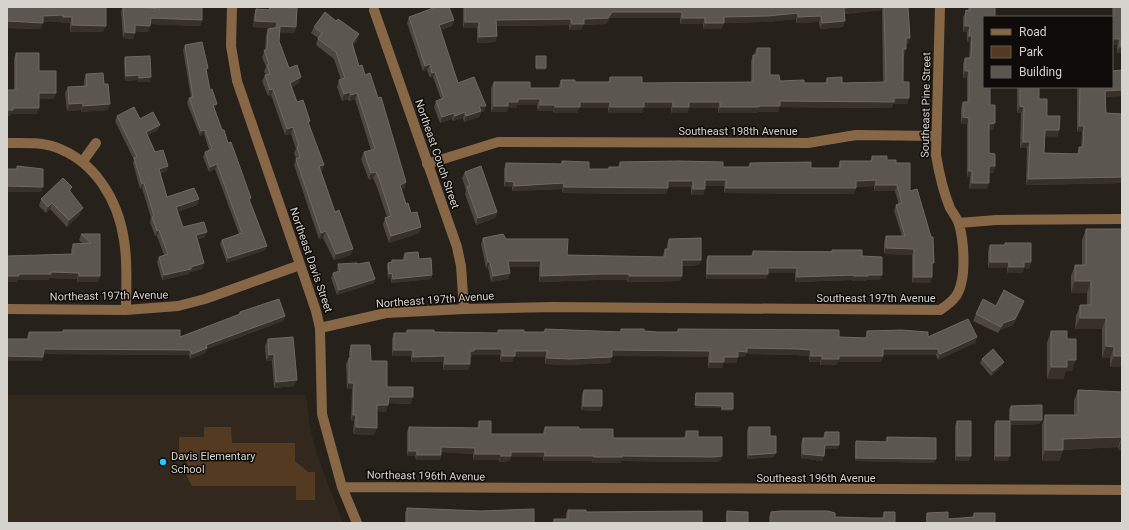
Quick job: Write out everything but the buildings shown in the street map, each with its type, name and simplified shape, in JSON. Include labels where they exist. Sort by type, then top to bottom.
[{"type":"street","name":"Northeast Davis Street","points":[[232,7],[231,46],[237,81],[316,311],[320,328],[322,414],[342,487],[357,523]]},
{"type":"street","name":"Southeast Pine Street","points":[[940,7],[936,136],[938,171],[944,192],[959,223]]},
{"type":"street","name":"Northeast Couch Street","points":[[375,8],[427,164],[457,247],[461,266],[464,309]]},
{"type":"street","name":"Southeast 198th Avenue","points":[[427,164],[498,142],[808,143],[856,136],[936,136]]},
{"type":"street","points":[[7,143],[39,143],[56,147],[83,162],[93,171],[110,197],[120,220],[127,266],[126,310]]},
{"type":"street","points":[[83,162],[96,143]]},
{"type":"street","points":[[959,223],[996,220],[1122,219]]},
{"type":"street","name":"Southeast 197th Avenue","points":[[552,307],[940,310],[950,304],[957,295],[961,285],[963,275],[959,223]]},
{"type":"street","name":"Northeast 197th Avenue","points":[[7,309],[126,310],[178,306],[205,299],[300,265]]},
{"type":"street","name":"Northeast 197th Avenue","points":[[320,328],[386,313],[552,307]]},
{"type":"street","name":"Northeast 196th Avenue","points":[[342,487],[510,488]]},
{"type":"street","name":"Southeast 196th Avenue","points":[[510,488],[1122,490]]},
{"type":"shaded area","name":"Davis Elementary School","points":[[7,395],[306,395],[310,428],[317,455],[343,523],[7,523]]},
{"type":"green space","points":[[204,427],[231,427],[232,443],[295,443],[295,461],[308,472],[315,472],[315,500],[296,500],[296,486],[192,486],[185,473],[188,466],[185,460],[179,456],[179,437],[204,437]]},
{"type":"place","name":"Davis Elementary School","points":[[163,462]]}]
